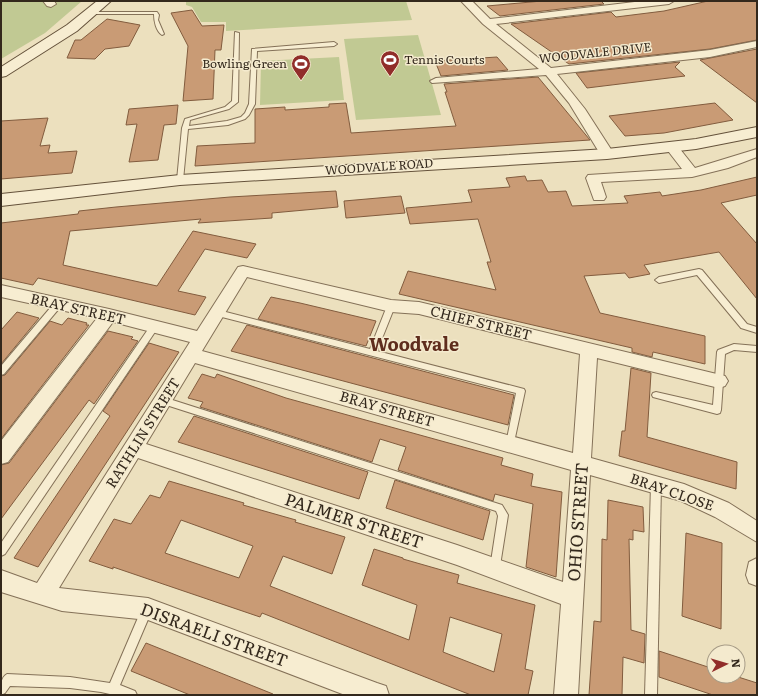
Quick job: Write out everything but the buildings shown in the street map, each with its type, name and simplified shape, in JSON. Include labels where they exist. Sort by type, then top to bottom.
[{"type":"main road","points":[[1,73],[48,45],[105,1]]},
{"type":"main road","name":"WOODVALE ROAD","points":[[1,200],[180,180],[607,154],[671,147],[757,132]]},
{"type":"street","points":[[466,1],[487,22],[549,72],[585,119],[607,154]]},
{"type":"street","points":[[487,22],[668,1]]},
{"type":"street","name":"WOODVALE DRIVE","points":[[436,81],[549,72],[660,59],[756,45]]},
{"type":"street","points":[[671,147],[692,173]]},
{"type":"street","points":[[599,197],[593,178],[692,173],[723,166],[757,153]]},
{"type":"street","name":"CHIEF STREET","points":[[243,271],[391,306],[419,308],[719,380]]},
{"type":"street","name":"RATHLIN STREET","points":[[42,595],[243,271]]},
{"type":"street","points":[[1,307],[7,293]]},
{"type":"street","name":"BRAY STREET","points":[[7,293],[59,303],[201,339]]},
{"type":"street","points":[[1,456],[108,315]]},
{"type":"street","name":"OHIO STREET","points":[[566,695],[589,349]]},
{"type":"street","name":"BRAY STREET","points":[[191,355],[582,464]]},
{"type":"street","name":"PALMER STREET","points":[[133,448],[495,568],[573,597]]},
{"type":"street","name":"BRAY CLOSE","points":[[582,464],[701,499],[757,532]]},
{"type":"street","points":[[757,569],[757,575]]},
{"type":"street","name":"DISRAELI STREET","points":[[1,581],[42,595],[64,600],[126,605],[148,609],[377,695]]},
{"type":"lane","points":[[91,13],[155,13],[157,15],[156,20],[162,34]]},
{"type":"lane","points":[[180,180],[186,123],[192,117],[227,108],[235,102],[236,33]]},
{"type":"lane","points":[[185,128],[228,123],[243,118],[247,114],[250,109],[252,99],[254,50],[334,44]]},
{"type":"lane","points":[[659,280],[699,272],[744,326],[757,330]]},
{"type":"lane","points":[[1,372],[59,303]]},
{"type":"lane","points":[[372,353],[391,306]]},
{"type":"lane","points":[[218,313],[521,391],[510,444]]},
{"type":"lane","points":[[1,551],[154,327]]},
{"type":"lane","points":[[656,395],[717,410],[721,352],[734,347],[757,349]]},
{"type":"lane","points":[[163,401],[499,508],[503,515],[495,568]]},
{"type":"lane","points":[[651,695],[656,485]]},
{"type":"lane","points":[[113,688],[148,609]]},
{"type":"lane","points":[[1,689],[7,680],[96,685],[113,688],[131,695]]},
{"type":"green space","points":[[1,1],[82,1],[45,33],[1,59]]},
{"type":"green space","points":[[186,1],[406,1],[412,20],[226,31],[226,22],[201,22],[192,7],[186,5]]},
{"type":"green space","name":"Tennis Courts","points":[[418,35],[441,115],[356,120],[344,39]]},
{"type":"green space","name":"Bowling Green","points":[[339,57],[344,100],[260,105],[261,61]]},
{"type":"place","name":"Tennis Courts","points":[[390,77]]},
{"type":"place","name":"Bowling Green","points":[[301,81]]},
{"type":"district","name":"Woodvale","points":[[414,345]]}]
